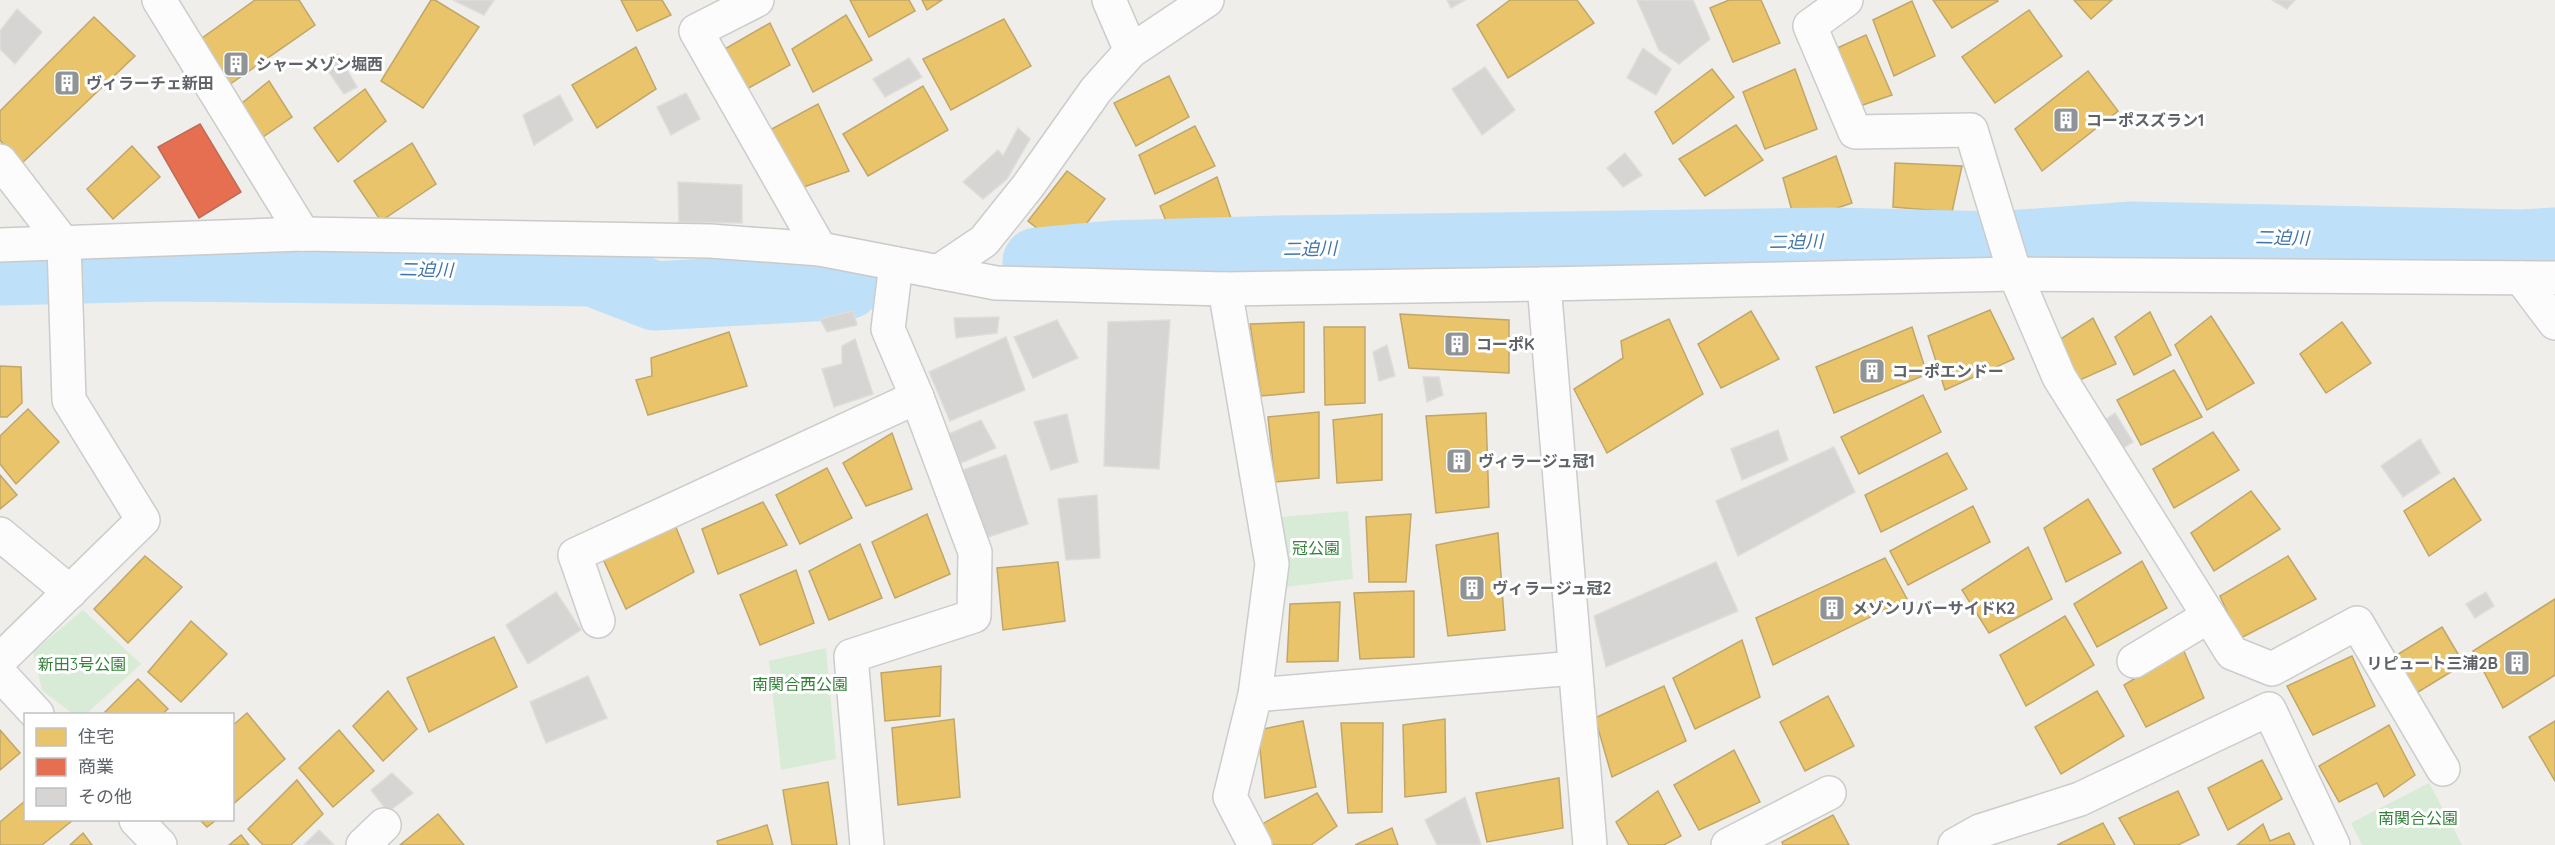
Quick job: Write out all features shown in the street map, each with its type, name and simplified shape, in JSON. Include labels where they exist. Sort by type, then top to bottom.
[{"type":"street","points":[[159,0],[303,234]]},
{"type":"street","points":[[757,0],[696,30],[820,249]]},
{"type":"street","points":[[1109,0],[1131,51]]},
{"type":"street","points":[[938,272],[984,241],[1028,186],[1095,90],[1131,51],[1208,0]]},
{"type":"street","points":[[1846,0],[1810,26],[1856,132],[1971,130],[2014,269],[2058,377],[2232,653],[2272,669],[2357,623],[2442,769]]},
{"type":"street","points":[[0,160],[65,264],[69,400],[143,520],[0,660]]},
{"type":"street","points":[[0,245],[65,264],[303,234],[710,241],[820,249],[996,283],[1225,289],[1544,284],[2014,269],[2555,278]]},
{"type":"street","points":[[867,845],[851,656],[974,616],[975,552],[917,397],[888,329],[896,264]]},
{"type":"street","points":[[2520,278],[2555,323]]},
{"type":"street","points":[[1544,284],[1590,845]]},
{"type":"street","points":[[1225,289],[1272,564],[1255,694],[1230,797],[1255,845]]},
{"type":"street","points":[[598,621],[575,555],[917,397]]},
{"type":"street","points":[[0,534],[70,592]]},
{"type":"street","points":[[2134,661],[2209,616]]},
{"type":"street","points":[[1255,694],[1575,668]]},
{"type":"street","points":[[0,674],[37,713]]},
{"type":"street","points":[[1955,845],[1980,831],[2080,799],[2269,710],[2333,845]]},
{"type":"street","points":[[1728,845],[1829,793]]},
{"type":"street","points":[[138,821],[159,845]]},
{"type":"green space","name":"冠公園","points":[[1348,511],[1353,579],[1284,587],[1280,517]]},
{"type":"green space","name":"新田3号公園","points":[[83,610],[141,664],[87,713],[72,713],[42,690],[33,652]]},
{"type":"green space","name":"南関合西公園","points":[[826,648],[836,759],[781,770],[769,661]]},
{"type":"green space","name":"南関合公園","points":[[2429,783],[2462,845],[2362,845],[2351,823]]},
{"type":"building: 住宅","name":"シャーメゾン堀西","points":[[255,0],[299,0],[315,25],[226,87],[198,41]]},
{"type":"building: 住宅","points":[[431,0],[435,0],[479,27],[423,108],[381,81]]},
{"type":"building: 住宅","points":[[621,0],[662,0],[671,15],[637,31]]},
{"type":"building: 住宅","points":[[850,0],[909,0],[915,11],[869,37]]},
{"type":"building: 住宅","points":[[922,0],[942,0],[927,10]]},
{"type":"building: 住宅","points":[[1510,0],[1577,0],[1594,23],[1508,78],[1477,25]]},
{"type":"building: 住宅","points":[[1729,0],[1761,0],[1780,43],[1733,62],[1710,8]]},
{"type":"building: 住宅","points":[[1933,0],[1997,0],[1998,1],[1952,28]]},
{"type":"building: 住宅","points":[[2074,0],[2112,0],[2091,19]]},
{"type":"building: 住宅","points":[[1912,1],[1935,56],[1894,76],[1873,20]]},
{"type":"building: 住宅","points":[[2029,10],[2062,56],[1995,103],[1962,57]]},
{"type":"building: 住宅","points":[[846,15],[872,60],[813,92],[792,49]]},
{"type":"building: 住宅","name":"ヴィラーチェ新田","points":[[94,17],[135,56],[20,165],[0,140],[0,111]]},
{"type":"building: 住宅","points":[[1004,19],[1031,66],[951,110],[923,59]]},
{"type":"building: 住宅","points":[[770,23],[790,65],[747,89],[723,50]]},
{"type":"building: 住宅","points":[[1866,35],[1892,95],[1854,108],[1833,50]]},
{"type":"building: 住宅","points":[[636,47],[656,89],[597,128],[572,85]]},
{"type":"building: 住宅","points":[[1712,69],[1734,97],[1673,144],[1655,112]]},
{"type":"building: 住宅","points":[[1795,69],[1817,129],[1765,149],[1743,92]]},
{"type":"building: 住宅","name":"コーポスズラン1","points":[[2088,71],[2118,111],[2042,171],[2015,129]]},
{"type":"building: 住宅","points":[[1169,76],[1189,117],[1136,146],[1114,103]]},
{"type":"building: 住宅","points":[[269,81],[292,117],[263,137],[241,104]]},
{"type":"building: 住宅","points":[[923,86],[948,130],[868,176],[843,134]]},
{"type":"building: 住宅","points":[[365,89],[386,121],[338,162],[314,128]]},
{"type":"building: 住宅","points":[[818,104],[849,171],[798,189],[768,131]]},
{"type":"building: 住宅","points":[[1736,125],[1763,160],[1705,196],[1679,159]]},
{"type":"building: 住宅","points":[[1195,126],[1215,166],[1155,194],[1139,155]]},
{"type":"building: 住宅","points":[[412,143],[436,184],[381,221],[354,181]]},
{"type":"building: 住宅","points":[[132,146],[160,177],[113,219],[87,189]]},
{"type":"building: 住宅","points":[[1836,156],[1852,203],[1795,222],[1783,178]]},
{"type":"building: 住宅","points":[[1895,163],[1962,166],[1952,212],[1893,207]]},
{"type":"building: 住宅","points":[[1067,171],[1105,199],[1066,251],[1028,221]]},
{"type":"building: 住宅","points":[[1217,177],[1232,221],[1175,244],[1160,206]]},
{"type":"building: 住宅","points":[[1990,310],[2014,359],[1945,390],[1928,336]]},
{"type":"building: 住宅","points":[[1751,311],[1779,359],[1721,388],[1698,344]]},
{"type":"building: 住宅","points":[[2150,312],[2171,355],[2134,375],[2115,337]]},
{"type":"building: 住宅","name":"コーポK","points":[[1400,314],[1509,320],[1509,373],[1409,368]]},
{"type":"building: 住宅","points":[[2211,316],[2254,383],[2207,410],[2175,345]]},
{"type":"building: 住宅","points":[[2093,318],[2116,364],[2073,383],[2056,342]]},
{"type":"building: 住宅","points":[[1669,319],[1703,394],[1607,453],[1574,389],[1623,358],[1621,341]]},
{"type":"building: 住宅","points":[[1304,322],[1304,392],[1261,396],[1250,324]]},
{"type":"building: 住宅","points":[[2342,322],[2371,363],[2326,393],[2300,354]]},
{"type":"building: 住宅","points":[[1324,327],[1365,327],[1365,403],[1325,405]]},
{"type":"building: 住宅","name":"コーポエンドー","points":[[1912,327],[1927,374],[1834,413],[1816,367]]},
{"type":"building: 住宅","points":[[729,332],[747,386],[648,415],[636,380],[652,376],[651,358]]},
{"type":"building: 住宅","points":[[0,366],[21,367],[22,403],[7,417],[0,417]]},
{"type":"building: 住宅","points":[[2174,370],[2202,417],[2141,445],[2117,400]]},
{"type":"building: 住宅","points":[[1923,395],[1941,432],[1859,474],[1841,437]]},
{"type":"building: 住宅","points":[[28,409],[59,442],[16,484],[0,464],[0,436]]},
{"type":"building: 住宅","points":[[1319,412],[1319,478],[1275,482],[1268,417]]},
{"type":"building: 住宅","name":"ヴィラージュ冠1","points":[[1486,413],[1489,507],[1436,513],[1426,416]]},
{"type":"building: 住宅","points":[[1382,414],[1382,480],[1337,483],[1333,420]]},
{"type":"building: 住宅","points":[[2213,432],[2239,470],[2174,508],[2153,469]]},
{"type":"building: 住宅","points":[[892,433],[912,489],[866,506],[843,463]]},
{"type":"building: 住宅","points":[[1947,453],[1967,489],[1881,532],[1865,495]]},
{"type":"building: 住宅","points":[[827,468],[852,518],[800,544],[776,495]]},
{"type":"building: 住宅","points":[[0,475],[17,495],[0,509]]},
{"type":"building: 住宅","points":[[2454,478],[2481,520],[2429,556],[2404,511]]},
{"type":"building: 住宅","points":[[2251,491],[2280,529],[2214,571],[2191,533]]},
{"type":"building: 住宅","points":[[2088,499],[2121,553],[2066,582],[2044,528]]},
{"type":"building: 住宅","points":[[763,502],[787,545],[718,574],[702,529]]},
{"type":"building: 住宅","points":[[1973,506],[1990,542],[1908,585],[1890,551]]},
{"type":"building: 住宅","points":[[927,514],[950,574],[895,598],[872,542]]},
{"type":"building: 住宅","points":[[1411,514],[1406,582],[1369,582],[1366,517]]},
{"type":"building: 住宅","points":[[675,525],[694,572],[626,609],[603,559]]},
{"type":"building: 住宅","name":"ヴィラージュ冠2","points":[[1498,533],[1505,630],[1448,636],[1436,545]]},
{"type":"building: 住宅","points":[[860,544],[882,598],[829,620],[809,571]]},
{"type":"building: 住宅","points":[[2028,547],[2052,599],[1989,633],[1962,590]]},
{"type":"building: 住宅","points":[[145,556],[182,587],[128,643],[94,609]]},
{"type":"building: 住宅","points":[[2288,556],[2316,599],[2239,639],[2220,596]]},
{"type":"building: 住宅","name":"メゾンリバーサイドK2","points":[[1885,558],[1907,599],[1773,665],[1756,618]]},
{"type":"building: 住宅","points":[[2142,561],[2167,608],[2097,647],[2074,604]]},
{"type":"building: 住宅","points":[[1058,562],[1065,621],[1003,630],[997,568]]},
{"type":"building: 住宅","points":[[796,570],[814,623],[760,645],[740,595]]},
{"type":"building: 住宅","points":[[1414,591],[1414,657],[1360,659],[1354,593]]},
{"type":"building: 住宅","name":"リピュート三浦2B","points":[[2555,599],[2555,675],[2503,708],[2473,651]]},
{"type":"building: 住宅","points":[[1340,602],[1338,661],[1287,662],[1290,604]]},
{"type":"building: 住宅","points":[[2065,616],[2094,665],[2026,706],[2000,655]]},
{"type":"building: 住宅","points":[[191,621],[227,654],[181,702],[148,672]]},
{"type":"building: 住宅","points":[[2442,627],[2464,664],[2410,697],[2387,661]]},
{"type":"building: 住宅","points":[[494,637],[517,687],[429,732],[407,678]]},
{"type":"building: 住宅","points":[[1742,640],[1760,697],[1695,729],[1673,678]]},
{"type":"building: 住宅","points":[[2183,649],[2204,698],[2146,727],[2124,685]]},
{"type":"building: 住宅","points":[[2352,656],[2375,706],[2313,735],[2287,686]]},
{"type":"building: 住宅","points":[[941,666],[940,716],[885,721],[881,673]]},
{"type":"building: 住宅","points":[[138,679],[168,709],[163,713],[104,713]]},
{"type":"building: 住宅","points":[[1664,686],[1686,741],[1612,777],[1595,718]]},
{"type":"building: 住宅","points":[[388,691],[417,729],[383,761],[353,726]]},
{"type":"building: 住宅","points":[[2097,691],[2124,736],[2061,774],[2035,727]]},
{"type":"building: 住宅","points":[[1828,696],[1854,746],[1805,771],[1780,722]]},
{"type":"building: 住宅","points":[[247,713],[285,759],[234,803],[234,724]]},
{"type":"building: 住宅","points":[[954,719],[960,797],[898,805],[892,728]]},
{"type":"building: 住宅","points":[[1445,719],[1446,792],[1405,797],[1403,725]]},
{"type":"building: 住宅","points":[[1303,721],[1316,787],[1265,798],[1258,730]]},
{"type":"building: 住宅","points":[[2555,721],[2555,781],[2529,737]]},
{"type":"building: 住宅","points":[[1341,723],[1383,723],[1382,812],[1348,813]]},
{"type":"building: 住宅","points":[[2389,725],[2415,775],[2384,797],[2377,783],[2339,802],[2319,766]]},
{"type":"building: 住宅","points":[[0,730],[20,753],[0,770]]},
{"type":"building: 住宅","points":[[339,730],[374,771],[333,807],[299,768]]},
{"type":"building: 住宅","points":[[1734,750],[1760,802],[1699,830],[1674,785]]},
{"type":"building: 住宅","points":[[2262,760],[2282,799],[2228,830],[2208,788]]},
{"type":"building: 住宅","points":[[1559,778],[1563,828],[1487,842],[1476,793]]},
{"type":"building: 住宅","points":[[297,780],[323,814],[291,845],[263,845],[248,829]]},
{"type":"building: 住宅","points":[[828,782],[837,845],[792,845],[783,790]]},
{"type":"building: 住宅","points":[[1658,791],[1681,836],[1664,845],[1629,845],[1616,822]]},
{"type":"building: 住宅","points":[[2178,791],[2199,835],[2178,845],[2135,845],[2119,818]]},
{"type":"building: 住宅","points":[[1317,793],[1337,826],[1311,845],[1267,845],[1257,827]]},
{"type":"building: 住宅","points":[[24,802],[24,821],[72,821],[42,845],[0,845],[0,822]]},
{"type":"building: 住宅","points":[[438,814],[464,845],[400,845]]},
{"type":"building: 住宅","points":[[1833,815],[1849,845],[1783,845],[1782,842]]},
{"type":"building: 住宅","points":[[201,821],[215,821],[207,827]]},
{"type":"building: 住宅","points":[[2103,823],[2115,845],[2057,845]]},
{"type":"building: 住宅","points":[[2263,824],[2270,841],[2289,833],[2295,845],[2237,845]]},
{"type":"building: 住宅","points":[[767,825],[773,845],[718,845],[717,841]]},
{"type":"building: 住宅","points":[[1392,828],[1398,845],[1355,845]]},
{"type":"building: 住宅","points":[[83,833],[92,845],[70,845]]},
{"type":"building: 住宅","points":[[241,835],[249,845],[229,845]]},
{"type":"building: 商業","points":[[200,124],[241,192],[199,218],[158,147]]},
{"type":"building: その他","points":[[453,0],[494,0],[484,15]]},
{"type":"building: その他","points":[[1447,0],[1465,0],[1451,8]]},
{"type":"building: その他","points":[[1637,0],[1693,0],[1710,39],[1679,64],[1659,50]]},
{"type":"building: その他","points":[[2272,0],[2295,0],[2287,9]]},
{"type":"building: その他","points":[[17,9],[42,32],[15,64],[0,49],[0,31]]},
{"type":"building: その他","points":[[1643,48],[1671,69],[1656,95],[1627,78]]},
{"type":"building: その他","points":[[338,54],[357,87],[344,94],[326,68]]},
{"type":"building: その他","points":[[909,58],[922,77],[885,97],[873,79]]},
{"type":"building: その他","points":[[1485,67],[1515,110],[1482,135],[1452,89]]},
{"type":"building: その他","points":[[686,93],[700,119],[671,135],[657,107]]},
{"type":"building: その他","points":[[560,95],[573,120],[534,145],[523,115]]},
{"type":"building: その他","points":[[1018,128],[1030,139],[1007,179],[983,199],[963,182],[998,150],[1003,156]]},
{"type":"building: その他","points":[[1625,153],[1642,175],[1623,187],[1607,168]]},
{"type":"building: その他","points":[[678,182],[742,185],[742,223],[679,222]]},
{"type":"building: その他","points":[[853,311],[857,325],[827,332],[820,319]]},
{"type":"building: その他","points":[[999,317],[997,333],[956,338],[954,318]]},
{"type":"building: その他","points":[[1057,320],[1078,358],[1033,378],[1014,337]]},
{"type":"building: その他","points":[[1170,320],[1159,469],[1104,466],[1108,322]]},
{"type":"building: その他","points":[[1006,337],[1025,390],[950,421],[929,372]]},
{"type":"building: その他","points":[[855,339],[873,394],[834,407],[822,369],[842,364],[842,346]]},
{"type":"building: その他","points":[[1387,345],[1395,376],[1379,381],[1373,352]]},
{"type":"building: その他","points":[[1423,377],[1439,377],[1443,395],[1427,402]]},
{"type":"building: その他","points":[[2115,413],[2133,442],[2114,454],[2098,425]]},
{"type":"building: その他","points":[[1067,414],[1078,462],[1051,470],[1034,422]]},
{"type":"building: その他","points":[[981,420],[996,448],[961,463],[949,434]]},
{"type":"building: その他","points":[[1778,430],[1788,460],[1742,480],[1731,449]]},
{"type":"building: その他","points":[[2420,439],[2440,473],[2403,497],[2381,466]]},
{"type":"building: その他","points":[[1834,447],[1855,492],[1738,556],[1716,501]]},
{"type":"building: その他","points":[[1006,455],[1028,524],[985,538],[960,471]]},
{"type":"building: その他","points":[[1097,495],[1100,558],[1066,560],[1058,499]]},
{"type":"building: その他","points":[[1716,562],[1738,611],[1606,667],[1594,616]]},
{"type":"building: その他","points":[[556,592],[581,630],[528,664],[506,625]]},
{"type":"building: その他","points":[[2486,592],[2494,606],[2475,618],[2466,604]]},
{"type":"building: その他","points":[[588,676],[607,718],[546,743],[530,702]]},
{"type":"building: その他","points":[[392,773],[413,793],[388,812],[371,790]]},
{"type":"building: その他","points":[[1465,797],[1481,845],[1437,845],[1425,820]]},
{"type":"building: その他","points":[[319,830],[334,845],[304,845]]},
{"type":"waterway","name":"二迫川","points":[[1037,262],[1112,255],[1278,250],[1835,242],[1994,246],[2132,236],[2522,244],[2555,242]]},
{"type":"waterway","name":"二迫川","points":[[0,271],[166,267],[593,272],[655,296],[847,285]]},
{"type":"place","name":"シャーメゾン堀西","points":[[236,64]]},
{"type":"place","name":"ヴィラーチェ新田","points":[[67,83]]},
{"type":"place","name":"コーポスズラン1","points":[[2066,120]]},
{"type":"place","name":"コーポK","points":[[1457,344]]},
{"type":"place","name":"コーポエンドー","points":[[1872,371]]},
{"type":"place","name":"ヴィラージュ冠1","points":[[1459,461]]},
{"type":"place","name":"ヴィラージュ冠2","points":[[1472,588]]},
{"type":"place","name":"メゾンリバーサイドK2","points":[[1832,608]]},
{"type":"place","name":"リピュート三浦2B","points":[[2517,663]]}]
